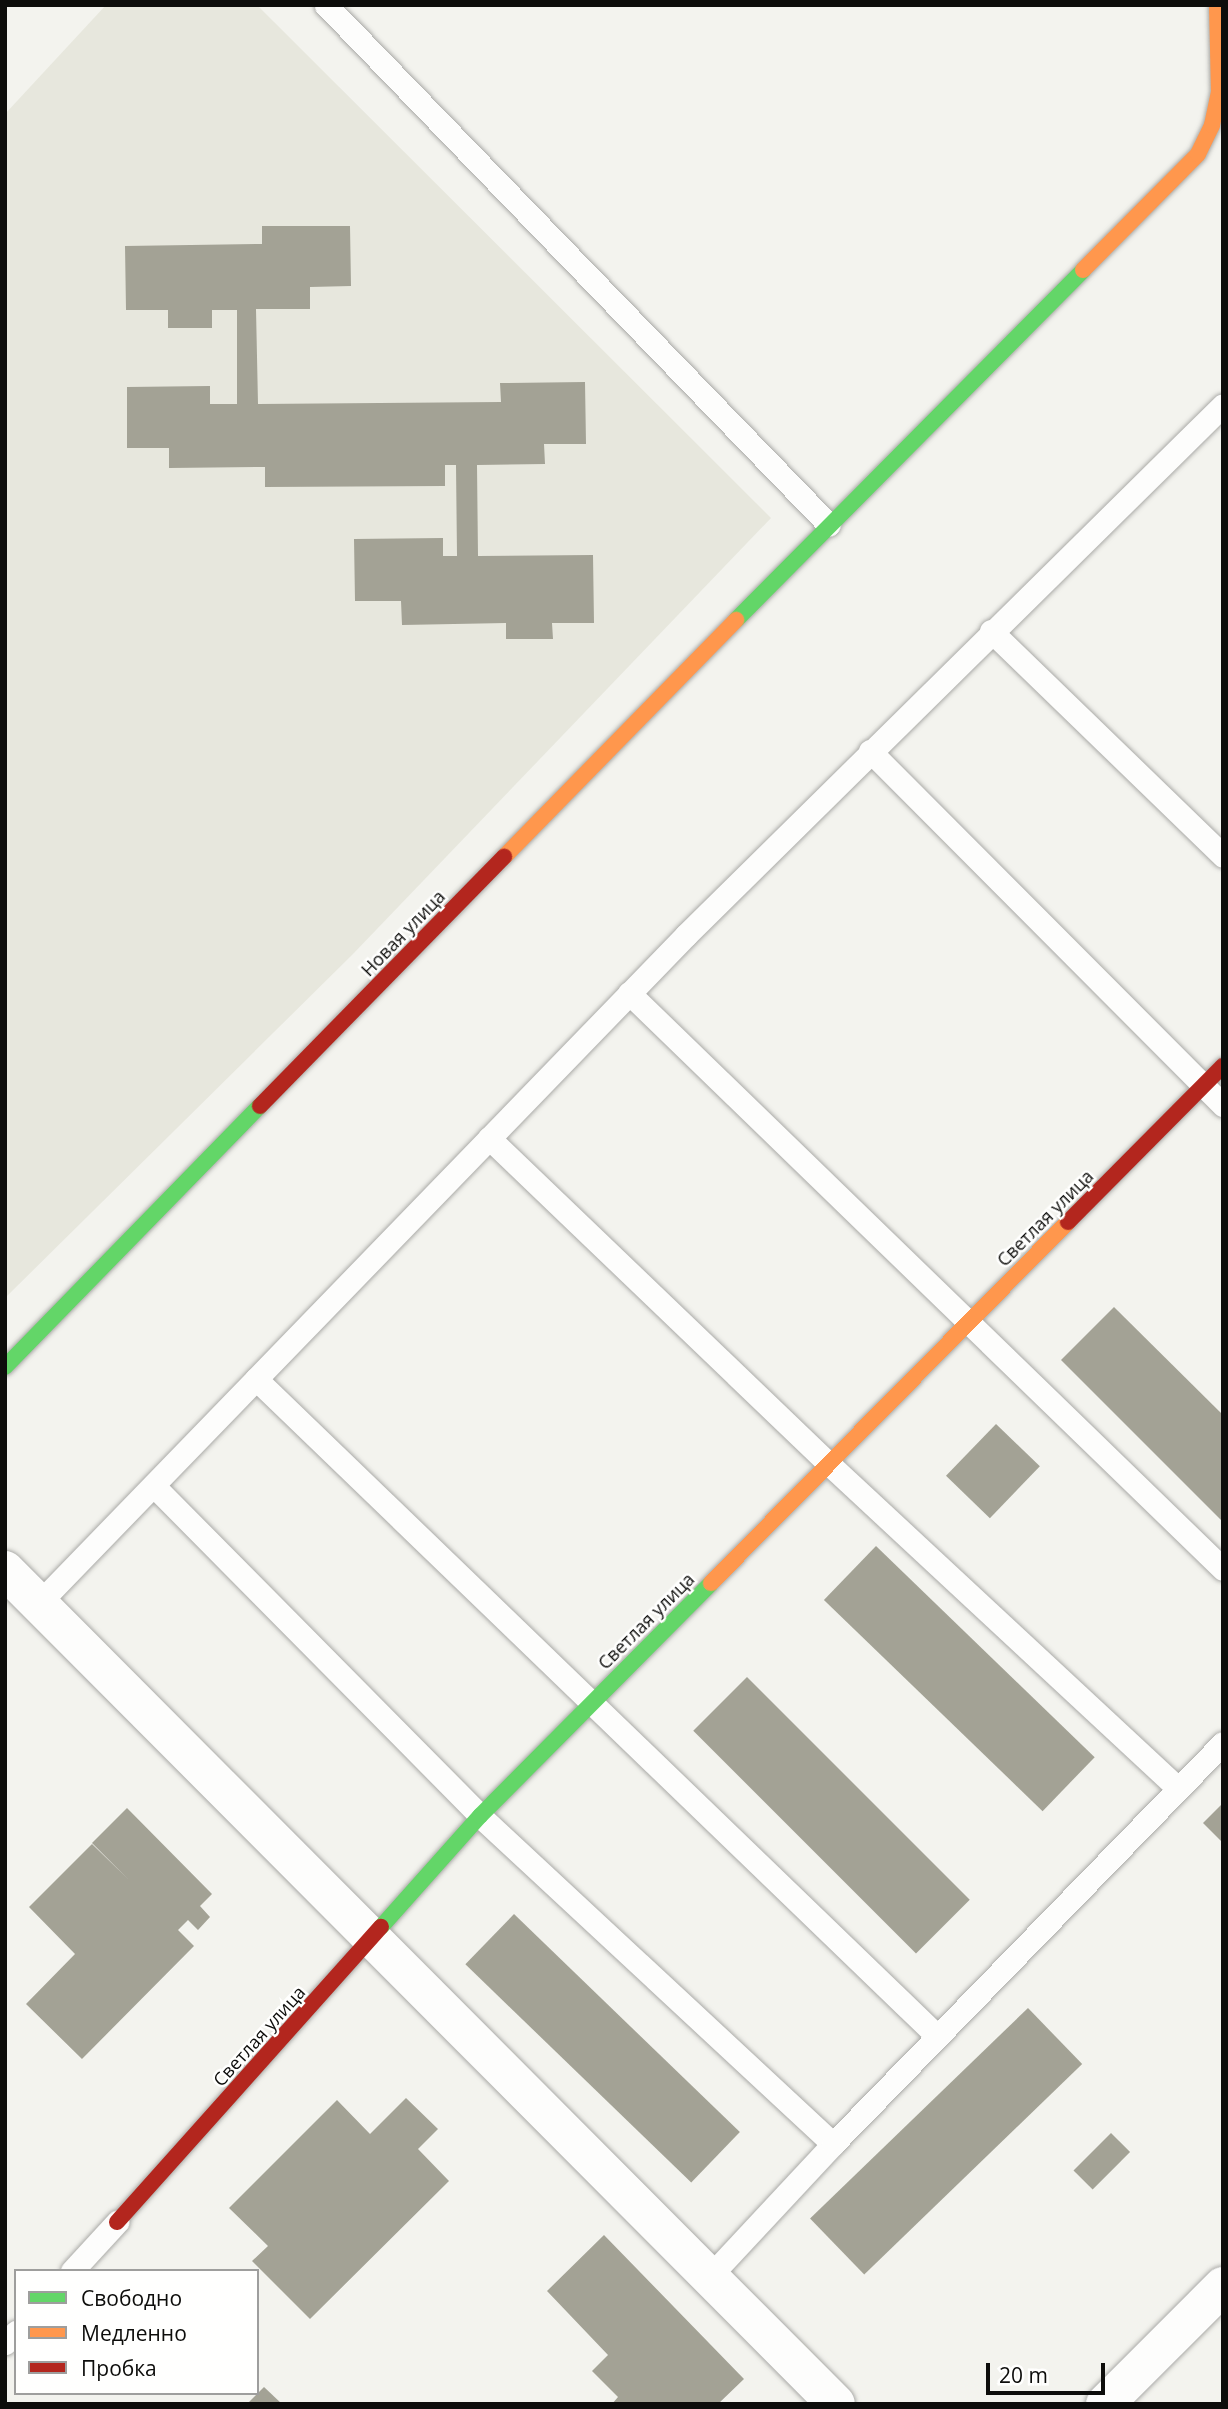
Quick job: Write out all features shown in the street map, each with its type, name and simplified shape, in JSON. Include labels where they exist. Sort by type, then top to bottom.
[{"type":"street","name":"Новая улица","points":[[5,1367],[829,525],[1198,154],[1212,125],[1219,93],[1217,5]]},
{"type":"street","name":"Светлая улица","points":[[117,2222],[480,1816],[1223,1066]]},
{"type":"street","points":[[5,1570],[710,2276],[825,2400]]},
{"type":"street","points":[[1105,2404],[1223,2286]]},
{"type":"lane","points":[[326,5],[829,525]]},
{"type":"lane","points":[[39,1603],[629,993],[991,631],[1223,405]]},
{"type":"lane","points":[[991,631],[1223,856]]},
{"type":"lane","points":[[870,751],[1223,1105]]},
{"type":"lane","points":[[629,993],[1223,1569]]},
{"type":"lane","points":[[489,1138],[829,1464],[1178,1788]]},
{"type":"lane","points":[[256,1379],[937,2036]]},
{"type":"lane","points":[[154,1486],[480,1816],[833,2144]]},
{"type":"lane","points":[[710,2276],[833,2144],[1223,1743]]},
{"type":"lane","points":[[74,2269],[117,2222]]},
{"type":"shaded area","points":[[106,5],[257,5],[771,518],[353,954],[5,1298],[5,114]]},
{"type":"building","points":[[262,226],[350,226],[351,286],[310,287],[310,309],[256,309],[258,404],[501,402],[500,383],[585,382],[586,444],[544,444],[545,464],[477,465],[478,556],[593,555],[594,623],[552,623],[553,639],[506,639],[506,623],[402,625],[401,601],[355,601],[354,539],[443,538],[443,556],[457,556],[456,465],[445,465],[445,486],[265,487],[265,467],[169,468],[169,448],[127,448],[127,387],[210,386],[210,404],[237,404],[237,310],[212,310],[212,328],[168,328],[168,310],[126,310],[125,246],[262,244]]},
{"type":"building","points":[[1114,1307],[1223,1415],[1223,1522],[1061,1360]]},
{"type":"building","points":[[996,1424],[1040,1466],[990,1518],[946,1476]]},
{"type":"building","points":[[876,1546],[1095,1757],[1043,1811],[824,1600]]},
{"type":"building","points":[[747,1677],[970,1900],[916,1953],[693,1731]]},
{"type":"building","points":[[1223,1803],[1223,1843],[1203,1823]]},
{"type":"building","points":[[127,1808],[212,1894],[200,1906],[210,1917],[198,1930],[188,1920],[178,1930],[194,1946],[82,2059],[26,2004],[75,1954],[29,1907],[92,1844],[128,1879],[92,1843]]},
{"type":"building","points":[[514,1914],[740,2132],[691,2182],[465,1964]]},
{"type":"building","points":[[1028,2008],[1082,2064],[864,2275],[810,2218]]},
{"type":"building","points":[[406,2098],[438,2129],[418,2149],[449,2181],[310,2319],[252,2261],[268,2246],[229,2208],[337,2100],[370,2134]]},
{"type":"building","points":[[1111,2133],[1130,2152],[1093,2190],[1074,2170]]},
{"type":"building","points":[[604,2235],[744,2379],[718,2404],[612,2404],[618,2397],[592,2371],[608,2355],[547,2291]]},
{"type":"building","points":[[264,2387],[282,2404],[247,2404],[259,2395]]},
{"type":"traffic: fast","points":[[736,620],[1083,270]]},
{"type":"traffic: fast","points":[[5,1367],[260,1106]]},
{"type":"traffic: fast","points":[[381,1927],[480,1816],[711,1583]]},
{"type":"traffic: slow","points":[[1083,270],[1198,154],[1212,125],[1219,93],[1217,5]]},
{"type":"traffic: slow","points":[[504,857],[736,620]]},
{"type":"traffic: slow","points":[[711,1583],[1068,1222]]},
{"type":"traffic: jam","points":[[260,1106],[504,857]]},
{"type":"traffic: jam","points":[[1068,1222],[1223,1066]]},
{"type":"traffic: jam","points":[[117,2222],[381,1927]]}]
